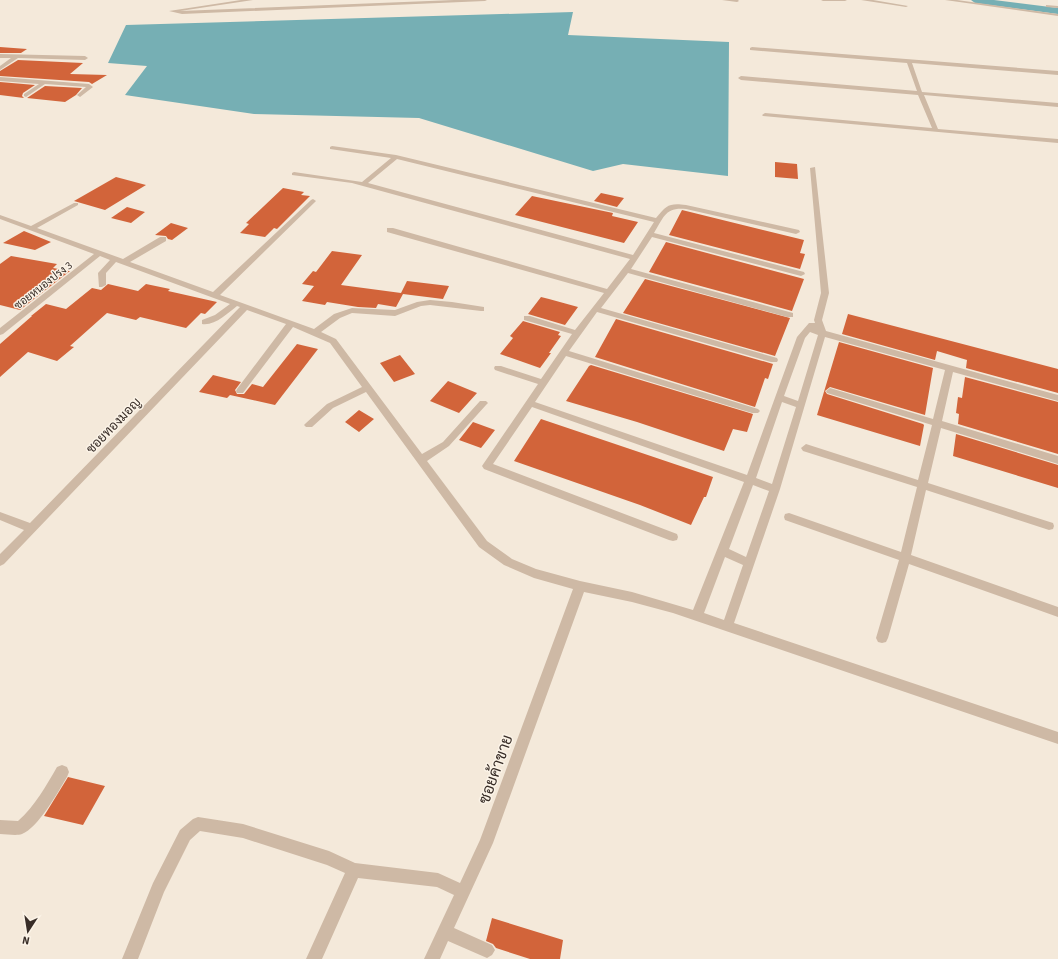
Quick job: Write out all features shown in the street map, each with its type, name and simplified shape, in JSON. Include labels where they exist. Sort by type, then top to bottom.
[{"type":"street","points":[[250,10],[251,0],[171,11],[182,13],[250,10],[405,1],[446,3],[485,0]]},
{"type":"street","points":[[724,0],[737,1]]},
{"type":"street","points":[[823,0],[845,0]]},
{"type":"street","points":[[863,0],[906,6]]},
{"type":"street","points":[[947,0],[1058,15]]},
{"type":"street","points":[[1048,6],[1058,7]]},
{"type":"street","points":[[752,48],[1058,73]]},
{"type":"street","points":[[0,56],[85,58]]},
{"type":"street","points":[[0,68],[17,56]]},
{"type":"street","points":[[909,61],[920,93],[936,131]]},
{"type":"street","points":[[741,78],[1058,105]]},
{"type":"street","points":[[0,79],[90,87],[80,95]]},
{"type":"street","points":[[26,95],[45,82]]},
{"type":"street","points":[[765,115],[792,115],[936,131],[1058,141]]},
{"type":"street","points":[[332,148],[396,156],[658,221]]},
{"type":"street","points":[[363,184],[396,156]]},
{"type":"street","points":[[728,625],[775,489],[822,333],[818,320],[825,293],[813,168]]},
{"type":"street","points":[[294,174],[363,184],[635,258]]},
{"type":"street","points":[[215,295],[313,201]]},
{"type":"street","points":[[30,229],[76,204]]},
{"type":"street","points":[[673,537],[487,466],[529,403],[565,353],[577,333],[635,258],[649,234],[668,208],[675,206],[686,207],[796,232]]},
{"type":"street","points":[[3,221],[100,253],[315,332],[333,341],[483,544],[508,562],[534,573],[580,586],[632,597],[697,615],[1058,738]]},
{"type":"street","points":[[390,230],[608,292]]},
{"type":"street","points":[[649,234],[801,274]]},
{"type":"street","points":[[102,285],[102,273],[119,261],[164,239]]},
{"type":"street","name":"ซอยหนองปรง 3","points":[[0,332],[100,253]]},
{"type":"street","points":[[626,270],[790,314]]},
{"type":"street","points":[[315,332],[332,319],[346,312],[357,310],[396,313],[421,303],[430,302],[481,308]]},
{"type":"street","points":[[205,322],[241,305]]},
{"type":"street","name":"ซอยทองมอญ","points":[[0,561],[241,305]]},
{"type":"street","points":[[596,309],[774,360]]},
{"type":"street","points":[[527,318],[577,333]]},
{"type":"street","points":[[697,615],[750,481],[800,337],[818,320]]},
{"type":"street","points":[[240,391],[291,323]]},
{"type":"street","points":[[807,329],[1058,398]]},
{"type":"street","points":[[565,353],[755,411]]},
{"type":"street","points":[[498,368],[543,383]]},
{"type":"street","points":[[882,638],[905,558],[950,368]]},
{"type":"street","points":[[309,425],[322,411],[334,402],[368,388]]},
{"type":"street","points":[[830,391],[1058,460]]},
{"type":"street","points":[[779,398],[801,405]]},
{"type":"street","points":[[529,403],[775,489]]},
{"type":"street","points":[[421,460],[446,444],[483,404]]},
{"type":"street","points":[[806,448],[1049,526]]},
{"type":"street","points":[[0,516],[31,528]]},
{"type":"street","points":[[789,517],[1058,612]]},
{"type":"street","points":[[722,551],[749,563]]},
{"type":"street","name":"ซอยค้าขาย","points":[[432,959],[486,843],[580,586]]},
{"type":"street","points":[[0,827],[20,828],[30,821],[62,772]]},
{"type":"street","points":[[130,959],[158,888],[185,835],[198,824],[244,831],[329,858],[354,870],[438,880],[464,892]]},
{"type":"street","points":[[314,959],[354,870]]},
{"type":"street","points":[[444,931],[487,950]]},
{"type":"water","points":[[573,12],[568,35],[729,42],[728,176],[623,164],[593,171],[419,118],[254,114],[125,95],[147,66],[108,63],[126,25]]},
{"type":"building","points":[[0,47],[27,49],[21,53],[0,53]]},
{"type":"building","points":[[18,60],[83,63],[70,74],[107,75],[92,84],[89,82],[0,76],[0,71]]},
{"type":"building","points":[[0,82],[35,85],[23,93],[22,96],[24,98],[0,95]]},
{"type":"building","points":[[45,86],[82,88],[76,95],[65,102],[27,98]]},
{"type":"building","points":[[775,162],[797,164],[798,179],[775,177]]},
{"type":"building","points":[[116,177],[146,185],[105,210],[74,201]]},
{"type":"building","points":[[283,188],[304,192],[301,195],[310,196],[277,229],[274,228],[265,237],[240,233],[249,224],[246,223]]},
{"type":"building","points":[[601,193],[624,198],[617,207],[594,201]]},
{"type":"building","points":[[532,196],[613,213],[612,216],[638,222],[624,243],[515,215]]},
{"type":"building","points":[[127,207],[145,212],[131,223],[111,218]]},
{"type":"building","points":[[682,210],[804,240],[800,253],[805,254],[800,269],[669,235]]},
{"type":"building","points":[[171,223],[188,228],[172,240],[168,239],[166,236],[155,235]]},
{"type":"building","points":[[24,231],[51,242],[35,250],[3,243]]},
{"type":"building","points":[[666,242],[804,279],[792,311],[649,272]]},
{"type":"building","points":[[332,251],[362,255],[341,285],[401,293],[407,281],[449,286],[443,299],[403,294],[396,307],[378,304],[376,308],[358,307],[327,302],[325,305],[302,301],[314,286],[302,284],[313,271],[316,272]]},
{"type":"building","points":[[11,256],[57,264],[53,268],[70,271],[20,310],[0,305],[0,264]]},
{"type":"building","points":[[645,279],[790,318],[775,356],[623,313]]},
{"type":"building","points":[[108,284],[138,291],[146,284],[170,289],[168,291],[217,302],[205,314],[201,313],[186,328],[140,317],[136,320],[107,313],[70,346],[74,347],[57,361],[28,352],[0,377],[0,344],[31,316],[46,304],[66,309],[92,288],[101,290]]},
{"type":"building","points":[[541,297],[578,307],[565,325],[528,314]]},
{"type":"building","points":[[848,314],[1058,369],[1058,393],[966,368],[967,360],[937,351],[935,360],[842,334]]},
{"type":"building","points":[[616,319],[773,364],[768,379],[765,378],[755,407],[595,357]]},
{"type":"building","points":[[523,321],[560,332],[558,335],[561,336],[540,368],[500,354],[513,338],[510,336]]},
{"type":"building","points":[[839,342],[933,368],[925,415],[830,387],[825,391],[827,394],[923,424],[920,446],[817,415]]},
{"type":"building","points":[[297,344],[318,349],[275,405],[230,395],[227,398],[199,392],[213,375],[241,382],[235,390],[237,394],[244,394],[252,384],[263,387]]},
{"type":"building","points":[[400,355],[415,374],[394,382],[380,363]]},
{"type":"building","points":[[591,365],[753,414],[747,432],[733,429],[724,451],[637,422],[566,401]]},
{"type":"building","points":[[965,377],[1058,402],[1058,454],[958,424],[959,414],[956,413],[958,397],[962,398]]},
{"type":"building","points":[[448,381],[477,393],[459,413],[430,401]]},
{"type":"building","points":[[359,410],[374,419],[359,432],[345,422]]},
{"type":"building","points":[[541,419],[713,477],[706,497],[704,497],[691,525],[640,505],[514,461]]},
{"type":"building","points":[[473,422],[495,430],[481,448],[459,440]]},
{"type":"building","points":[[956,434],[1058,465],[1058,488],[953,456]]},
{"type":"building","points":[[68,777],[105,786],[83,825],[44,816]]},
{"type":"building","points":[[492,918],[563,940],[560,959],[530,959],[496,948],[493,944],[486,941]]},
{"type":"waterway","points":[[975,0],[1058,11]]}]
